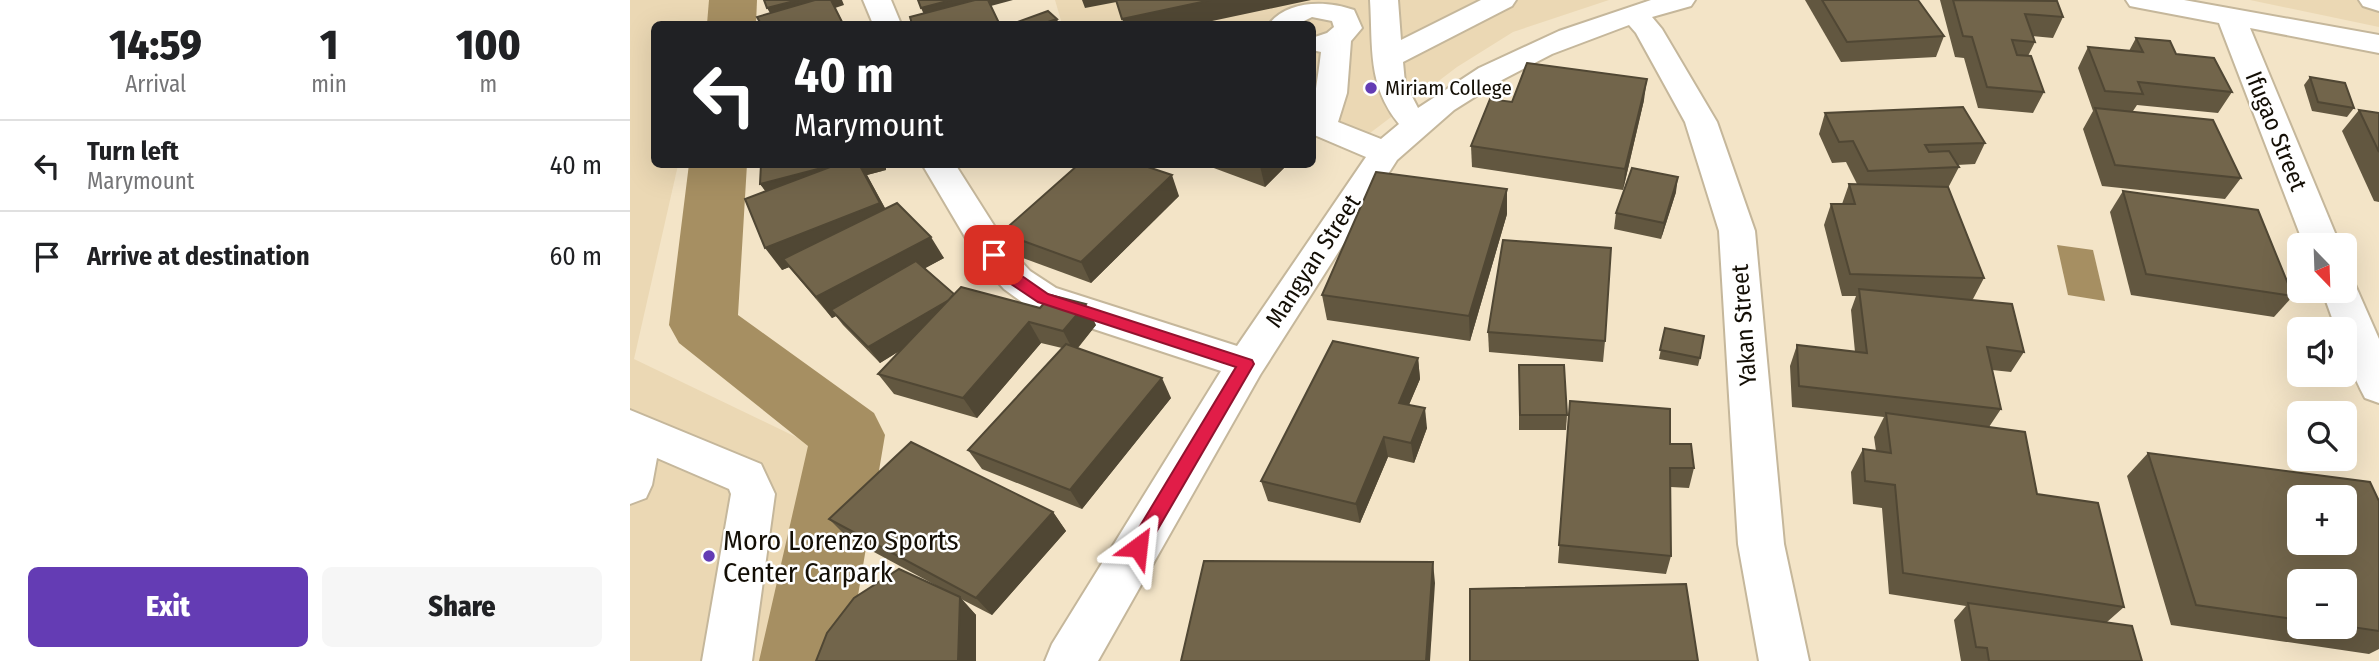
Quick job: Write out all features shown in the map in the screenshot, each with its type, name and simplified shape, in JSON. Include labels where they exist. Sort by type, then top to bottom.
[{"type":"street","points":[[877,0],[886,21]]},
{"type":"street","points":[[1384,0],[1390,83],[1409,117]]},
{"type":"street","points":[[1388,58],[1446,14],[1502,0]]},
{"type":"street","name":"Mangyan Street","points":[[1070,661],[1246,364],[1409,117],[1521,58],[1633,13],[1681,0]]},
{"type":"street","points":[[2140,0],[2379,44]]},
{"type":"street","points":[[2373,0],[2379,3]]},
{"type":"street","points":[[1285,21],[1306,10],[1337,12],[1344,16],[1348,27],[1325,42],[1332,93],[1317,126],[1385,153]]},
{"type":"street","name":"Yakan Street","points":[[1633,13],[1648,29],[1701,122],[1737,232],[1760,544],[1784,661]]},
{"type":"street","name":"Ifugao Street","points":[[2231,17],[2317,233]]},
{"type":"street","points":[[940,168],[994,255],[1017,280],[1043,298],[1246,364]]},
{"type":"street","points":[[2345,303],[2379,387]]},
{"type":"street","points":[[630,485],[635,430],[746,477],[752,494],[727,661]]},
{"type":"shaded area","name":"Moro Lorenzo Sports Center Carpark","points":[[630,0],[716,0],[711,21],[651,21],[651,168],[677,168],[634,359],[819,448],[795,661],[630,661]]},
{"type":"shaded area","name":"Miriam College","points":[[1055,0],[1609,0],[1513,32],[1457,67],[1349,149],[1316,138],[1316,21],[1061,21]]},
{"type":"shaded area","points":[[2250,0],[2379,0],[2379,27]]},
{"type":"shaded area","points":[[2057,245],[2093,250],[2105,301],[2068,295]]},
{"type":"building","points":[[764,0],[798,0],[767,8]]},
{"type":"building","points":[[815,0],[831,0],[842,21],[759,21],[757,17]]},
{"type":"building","points":[[918,0],[951,0],[921,8]]},
{"type":"building","points":[[975,0],[988,0],[998,21],[911,21],[910,17]]},
{"type":"building","points":[[1116,0],[1211,0],[1122,19]]},
{"type":"building","points":[[1822,0],[1918,0],[1944,36],[1847,42]]},
{"type":"building","points":[[1953,0],[2057,1],[2063,17],[2025,14],[2035,42],[2012,40],[2017,55],[2031,56],[2044,92],[1987,87],[1972,37],[1963,36]]},
{"type":"building","points":[[1048,11],[1057,19],[1051,21],[1020,21]]},
{"type":"building","points":[[2136,38],[2170,41],[2176,54],[2214,58],[2232,92],[2138,82],[2143,94],[2105,91],[2088,47],[2143,52]]},
{"type":"building","points":[[1527,63],[1647,79],[1625,169],[1471,146],[1490,99],[1512,102]]},
{"type":"building","points":[[2310,77],[2345,83],[2354,108],[2318,102]]},
{"type":"building","points":[[1963,107],[1985,143],[1925,145],[1929,152],[1949,151],[1959,167],[1868,171],[1853,141],[1839,142],[1825,113]]},
{"type":"building","points":[[2095,108],[2213,120],[2241,178],[2115,165]]},
{"type":"building","points":[[2359,110],[2379,113],[2379,152]]},
{"type":"building","points":[[761,168],[822,168],[760,184]]},
{"type":"building","points":[[827,168],[861,168],[880,203],[765,248],[745,199]]},
{"type":"building","points":[[1074,168],[1151,168],[1172,175],[1081,262],[1001,233]]},
{"type":"building","points":[[1632,168],[1678,177],[1664,223],[1616,213]]},
{"type":"building","points":[[1376,172],[1507,189],[1469,316],[1322,295]]},
{"type":"building","points":[[1849,184],[1948,187],[1984,278],[1850,274],[1831,204],[1855,204]]},
{"type":"building","points":[[2123,191],[2258,210],[2287,281],[2287,295],[2146,274]]},
{"type":"building","points":[[897,203],[931,237],[816,297],[783,259]]},
{"type":"building","points":[[1503,240],[1611,248],[1605,341],[1488,332]]},
{"type":"building","points":[[916,261],[954,294],[949,300],[868,347],[831,310]]},
{"type":"building","points":[[961,287],[1040,308],[1051,295],[1086,304],[1063,331],[1029,322],[963,398],[878,374]]},
{"type":"building","points":[[1859,289],[2012,304],[2024,352],[1987,347],[2001,409],[1799,386],[1797,345],[1867,353]]},
{"type":"building","points":[[1665,328],[1704,336],[1700,358],[1660,350]]},
{"type":"building","points":[[1333,341],[1418,358],[1399,403],[1425,408],[1411,443],[1384,437],[1356,504],[1261,481]]},
{"type":"building","points":[[1066,344],[1162,378],[1070,490],[968,450]]},
{"type":"building","points":[[1519,365],[1564,365],[1567,415],[1520,415]]},
{"type":"building","points":[[1570,401],[1670,409],[1670,444],[1691,444],[1694,468],[1670,468],[1671,556],[1559,545]]},
{"type":"building","points":[[1886,413],[2025,432],[2037,494],[2098,503],[2124,607],[1903,573],[1895,485],[1865,481],[1863,449],[1891,453]]},
{"type":"building","points":[[911,442],[1053,512],[976,598],[829,519]]},
{"type":"building","points":[[2148,453],[2370,482],[2379,501],[2379,631],[2357,628],[2357,569],[2287,569],[2287,618],[2196,605]]},
{"type":"building","points":[[1204,561],[1433,562],[1426,661],[1181,661]]},
{"type":"building","points":[[899,569],[960,597],[958,661],[816,661],[827,633],[854,598]]},
{"type":"building","points":[[1686,584],[1698,661],[1470,661],[1470,589]]},
{"type":"building","points":[[1968,603],[2132,626],[2142,661],[1989,661],[1987,648],[1976,647]]},
{"type":"waterway","points":[[731,21],[733,0]]},
{"type":"waterway","points":[[718,168],[703,325],[848,435],[803,661]]},
{"type":"place","name":"Miriam College","points":[[1371,88]]},
{"type":"place","name":"Moro Lorenzo Sports Center Carpark","points":[[709,556]]},
{"type":"route","points":[[994,255],[1017,280],[1043,298],[1246,364],[1138,547]]}]
